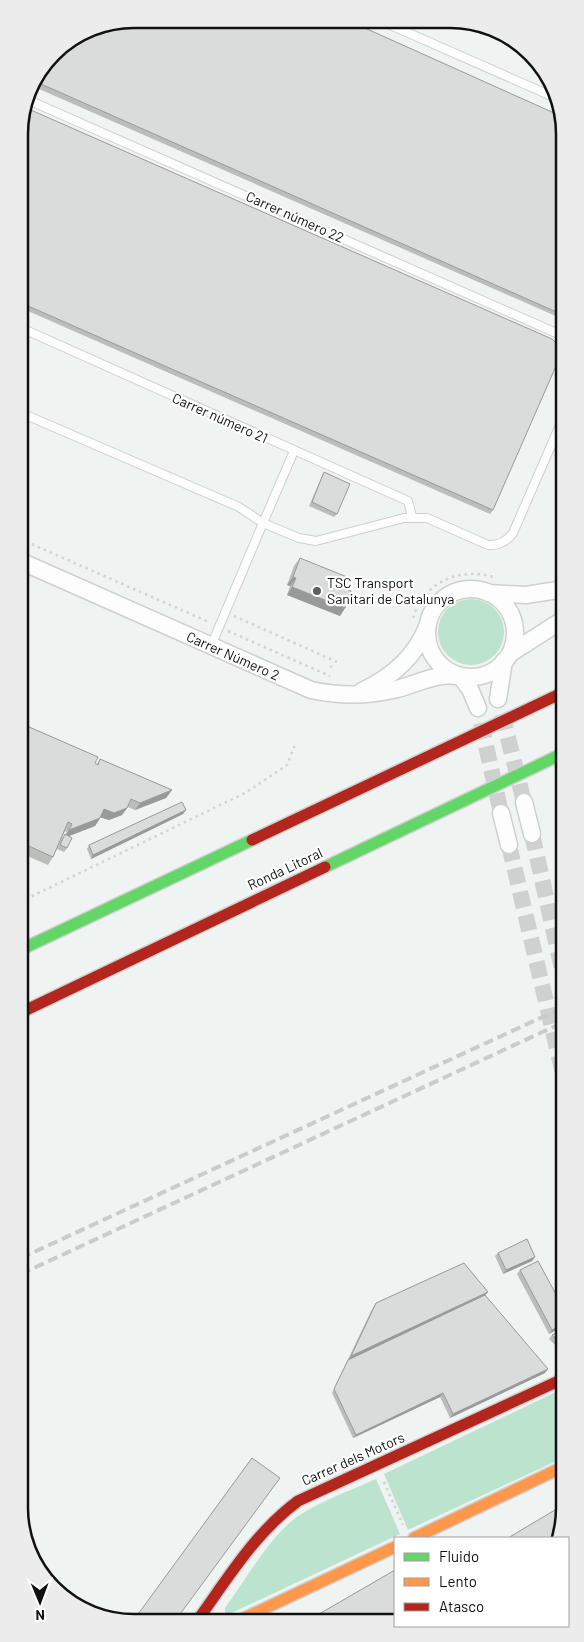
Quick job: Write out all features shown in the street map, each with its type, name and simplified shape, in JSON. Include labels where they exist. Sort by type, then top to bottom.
[{"type":"main road","points":[[28,946],[556,696]]},
{"type":"main road","name":"Ronda Litoral","points":[[28,1009],[556,757]]},
{"type":"main road","name":"Carrer dels Motors","points":[[202,1614],[264,1529],[279,1514],[298,1501],[556,1382]]},
{"type":"main road","points":[[410,1535],[556,1470]]},
{"type":"main road","points":[[253,1614],[394,1547]]},
{"type":"street","name":"Carrer Número 2","points":[[28,566],[311,690],[356,694],[397,689],[439,676],[458,676]]},
{"type":"street","points":[[356,694],[377,684],[399,667],[418,644],[420,625],[439,603],[450,594],[463,590],[477,590],[526,595],[556,590]]},
{"type":"street","points":[[488,592],[501,601],[513,619],[515,640],[507,657],[498,699]]},
{"type":"street","points":[[420,625],[432,654],[440,665],[458,676],[470,689],[478,708]]},
{"type":"street","points":[[458,676],[478,677],[491,673],[507,657],[556,625]]},
{"type":"street","points":[[524,802],[532,834]]},
{"type":"street","points":[[501,813],[509,845]]},
{"type":"lane","points":[[397,28],[549,95]]},
{"type":"lane","name":"Carrer número 22","points":[[33,102],[556,333]]},
{"type":"lane","name":"Carrer número 21","points":[[28,331],[408,501],[412,516]]},
{"type":"lane","points":[[28,416],[239,507],[263,523],[308,541],[324,540],[412,516],[427,518],[488,545],[503,542],[513,533],[556,434]]},
{"type":"lane","points":[[211,646],[294,451]]},
{"type":"path","points":[[28,543],[205,620]]},
{"type":"path","points":[[420,625],[416,610],[426,594],[448,578],[474,573],[499,579]]},
{"type":"path","points":[[224,612],[337,662]]},
{"type":"path","points":[[230,632],[331,676]]},
{"type":"path","points":[[330,666],[334,668]]},
{"type":"path","points":[[28,898],[245,793],[287,766],[295,746]]},
{"type":"path","name":"Carrer dels Motors","points":[[381,1474],[410,1535]]},
{"type":"green space","points":[[477,599],[495,608],[502,619],[504,632],[502,645],[495,656],[484,663],[465,665],[447,656],[440,645],[438,626],[447,608],[458,601]]},
{"type":"green space","points":[[556,1392],[556,1461],[408,1530],[384,1474]]},
{"type":"green space","points":[[376,1479],[400,1534],[229,1614],[225,1614],[225,1608],[274,1539],[301,1514]]},
{"type":"building","points":[[119,28],[365,28],[554,113],[556,126],[556,312],[40,84],[58,58],[75,45],[87,38]]},
{"type":"building","points":[[30,110],[552,339],[556,343],[556,366],[493,510],[28,306],[28,119]]},
{"type":"building","points":[[324,472],[350,484],[337,514],[312,502]]},
{"type":"building","name":"TSC Transport Sanitari de Catalunya","points":[[300,558],[352,579],[348,590],[351,591],[345,608],[292,587],[296,578],[293,577]]},
{"type":"building","points":[[28,726],[98,757],[95,763],[98,765],[100,759],[172,790],[140,803],[131,799],[127,808],[114,813],[104,809],[100,818],[69,830],[72,824],[68,822],[53,857],[28,846]]},
{"type":"building","points":[[182,802],[186,810],[93,855],[89,845]]},
{"type":"building","points":[[65,834],[72,838],[67,848],[60,845]]},
{"type":"building","points":[[527,1239],[535,1257],[506,1270],[498,1253]]},
{"type":"building","points":[[538,1261],[556,1294],[556,1328],[552,1330],[520,1270]]},
{"type":"building","points":[[464,1263],[488,1292],[351,1356],[376,1303]]},
{"type":"building","points":[[485,1295],[548,1369],[453,1414],[443,1393],[356,1435],[334,1389],[348,1360]]},
{"type":"building","points":[[252,1458],[280,1478],[180,1614],[138,1614]]},
{"type":"building","points":[[556,1509],[556,1523],[553,1537],[510,1537]]},
{"type":"building","points":[[394,1571],[394,1614],[319,1614]]},
{"type":"tunnel","points":[[502,714],[524,802]]},
{"type":"tunnel","points":[[481,723],[501,813]]},
{"type":"tunnel","points":[[532,834],[556,942]]},
{"type":"tunnel","points":[[509,845],[556,1044]]},
{"type":"railway","points":[[28,1255],[556,1011]]},
{"type":"railway","points":[[28,1271],[556,1026]]},
{"type":"traffic: fast","points":[[325,867],[556,757]]},
{"type":"traffic: fast","points":[[28,946],[252,840]]},
{"type":"traffic: slow","points":[[416,1537],[556,1470]]},
{"type":"traffic: slow","points":[[253,1614],[394,1547]]},
{"type":"traffic: jam","points":[[252,840],[556,696]]},
{"type":"traffic: jam","points":[[28,1009],[325,867]]},
{"type":"traffic: jam","points":[[202,1614],[255,1542],[268,1527],[298,1501],[556,1382]]},
{"type":"place","name":"TSC Transport Sanitari de Catalunya","points":[[317,591]]}]
